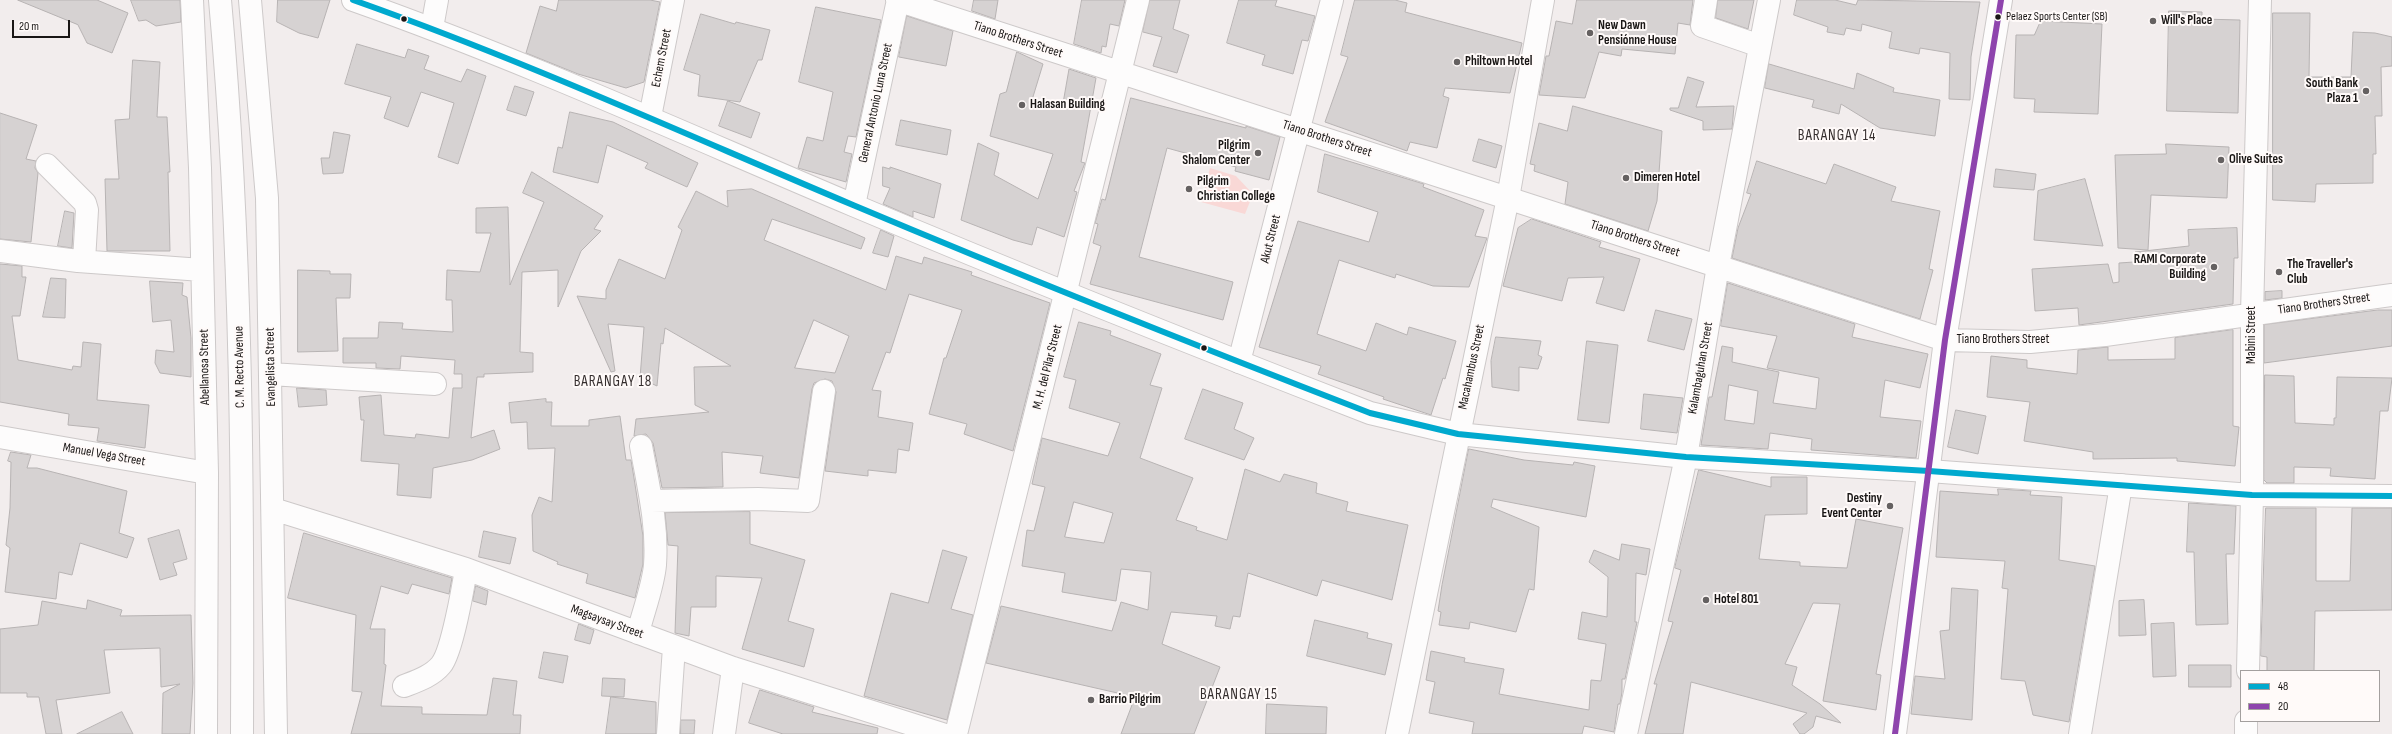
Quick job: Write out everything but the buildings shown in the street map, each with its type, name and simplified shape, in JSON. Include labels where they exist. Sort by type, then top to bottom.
[{"type":"main road","name":"Abellanosa Street","points":[[192,0],[202,270],[207,473],[206,734]]},
{"type":"main road","name":"C. M. Recto Avenue","points":[[220,0],[233,166],[238,279],[243,485],[242,734]]},
{"type":"main road","name":"Evangelista Street","points":[[250,0],[265,161],[273,509],[276,734]]},
{"type":"main road","points":[[353,0],[432,28],[650,117],[854,206],[1370,414],[1458,434],[1686,457],[1929,471],[2252,495],[2392,496]]},
{"type":"main road","points":[[432,28],[437,0]]},
{"type":"main road","name":"Echem Street","points":[[650,117],[673,0]]},
{"type":"main road","name":"Tiano Brothers Street","points":[[898,0],[1945,340],[2030,342],[2105,335],[2392,295]]},
{"type":"main road","name":"General Antonio Luna Street","points":[[854,206],[898,0]]},
{"type":"main road","name":"M. H. del Pilar Street","points":[[956,734],[1067,292],[1138,0]]},
{"type":"main road","name":"Akut Street","points":[[1240,362],[1332,0]]},
{"type":"main road","name":"Macahambus Street","points":[[1397,734],[1508,198],[1543,0]]},
{"type":"main road","points":[[1706,0],[1702,26],[1760,46]]},
{"type":"main road","name":"Kalambaguhan Street","points":[[1626,734],[1686,457],[1718,266],[1769,0]]},
{"type":"main road","points":[[1895,734],[1945,340],[2001,0]]},
{"type":"main road","name":"Mabini Street","points":[[2248,670],[2252,495],[2252,314],[2260,0]]},
{"type":"main road","points":[[48,164],[85,203],[87,210],[84,261]]},
{"type":"main road","points":[[0,251],[84,261],[202,270]]},
{"type":"main road","points":[[270,374],[435,384]]},
{"type":"main road","points":[[651,501],[758,499],[808,501],[824,391]]},
{"type":"main road","points":[[0,437],[0,448]]},
{"type":"main road","name":"Manuel Vega Street","points":[[0,437],[207,473]]},
{"type":"main road","points":[[638,633],[655,566],[656,540],[651,501],[641,446]]},
{"type":"main road","points":[[2080,734],[2121,485]]},
{"type":"main road","name":"Magsaysay Street","points":[[273,509],[466,569],[733,668],[942,734]]},
{"type":"main road","points":[[404,686],[419,681],[442,664],[455,624],[466,569]]},
{"type":"main road","points":[[668,734],[674,647]]},
{"type":"main road","points":[[724,734],[733,668]]},
{"type":"main road","points":[[2246,722],[2246,734]]},
{"type":"shaded area","points":[[1210,168],[1236,176],[1253,194],[1245,214],[1201,202]]},
{"type":"transit line","name":"48","points":[[353,0],[416,23],[542,73],[982,258],[1175,337],[1370,413],[1458,434],[1686,457],[1929,471],[2252,495],[2392,496]]},
{"type":"transit line","name":"20","points":[[1895,734],[1945,340],[2001,0]]},
{"type":"place","name":"Pelaez Sports Center (SB)","points":[[1998,17]]},
{"type":"place","name":"Will's Place","points":[[2153,21]]},
{"type":"place","name":"New Dawn Pensiónne House","points":[[1590,33]]},
{"type":"place","name":"Philtown Hotel","points":[[1457,62]]},
{"type":"place","name":"South Bank Plaza 1","points":[[2366,91]]},
{"type":"place","name":"Halasan Building","points":[[1022,105]]},
{"type":"place","name":"Pilgrim Shalom Center","points":[[1258,153]]},
{"type":"place","name":"Olive Suites","points":[[2221,160]]},
{"type":"place","name":"Dimeren Hotel","points":[[1626,178]]},
{"type":"place","name":"Pilgrim Christian College","points":[[1189,189]]},
{"type":"place","name":"RAMI Corporate Building","points":[[2214,267]]},
{"type":"place","name":"The Traveller's Club","points":[[2279,272]]},
{"type":"place","name":"Destiny Event Center","points":[[1890,506]]},
{"type":"place","name":"Hotel 801","points":[[1706,600]]},
{"type":"place","name":"Barrio Pilgrim","points":[[1091,700]]},
{"type":"district","name":"BARANGAY 14","points":[[1837,136]]},
{"type":"district","name":"BARANGAY 18","points":[[613,382]]},
{"type":"district","name":"BARANGAY 15","points":[[1239,695]]}]
